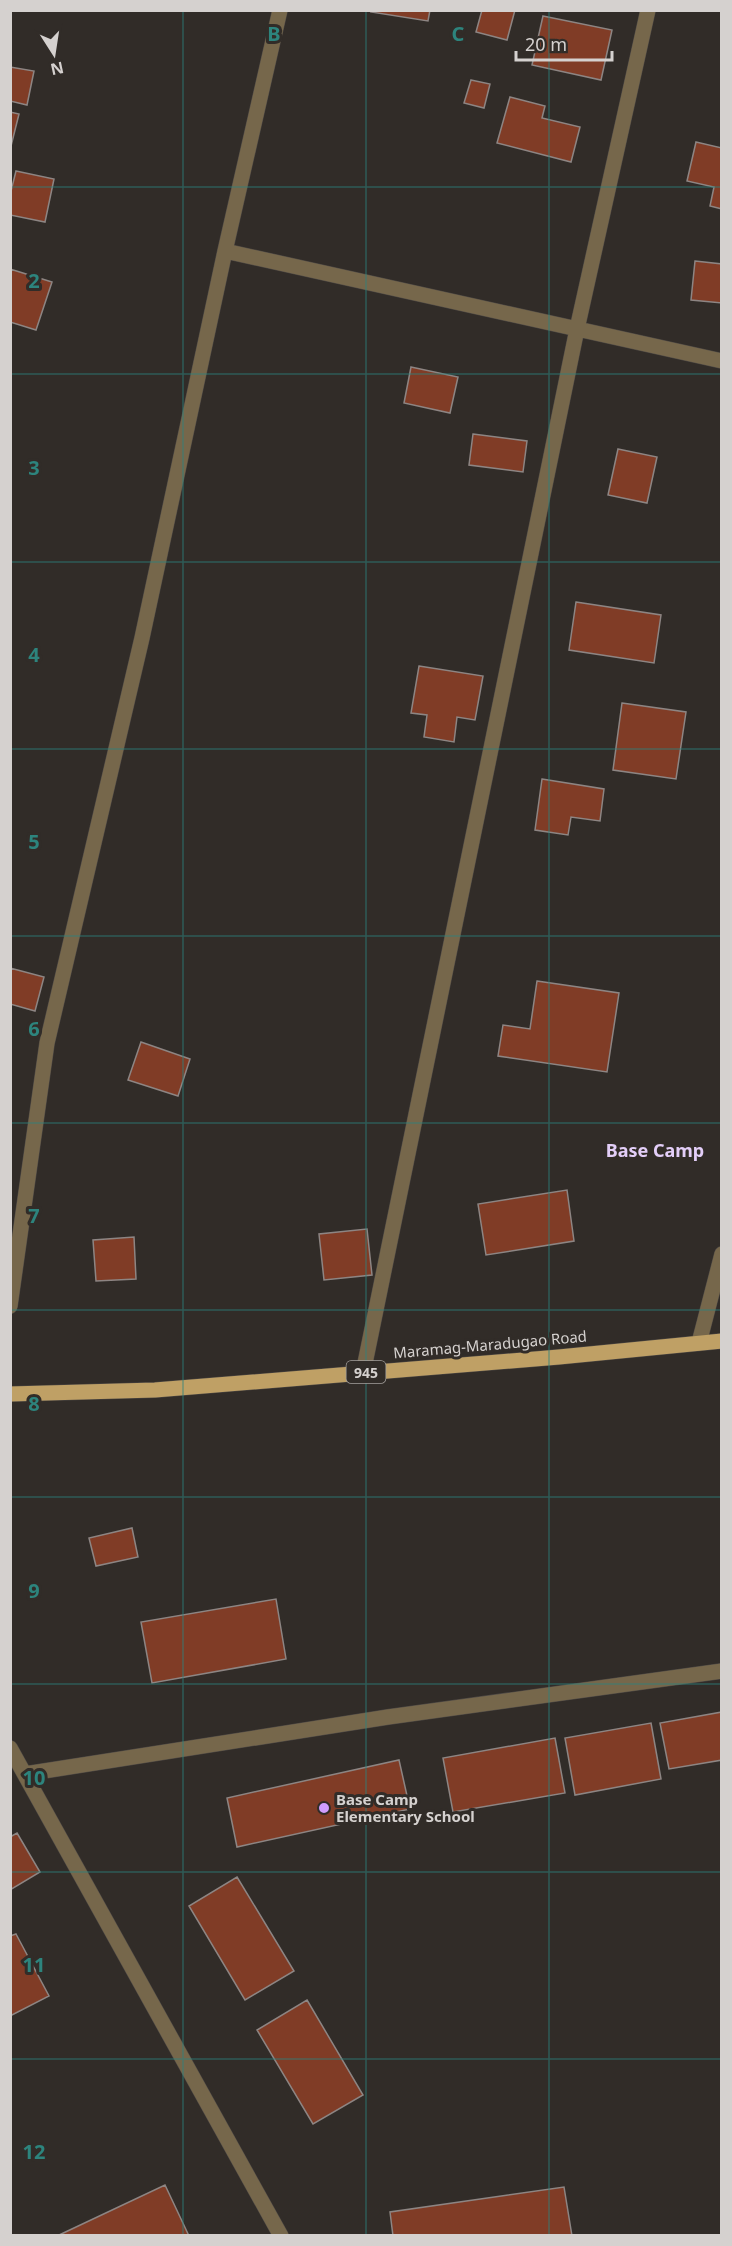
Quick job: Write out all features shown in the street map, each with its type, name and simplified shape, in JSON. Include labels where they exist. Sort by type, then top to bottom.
[{"type":"main road","name":"Maramag-Maradugao Road","points":[[10,1394],[155,1390],[548,1358],[722,1341]]},
{"type":"street","points":[[10,1306],[47,1043],[142,638],[225,251],[280,10]]},
{"type":"street","points":[[363,1372],[577,329],[648,10]]},
{"type":"street","points":[[225,251],[722,361]]},
{"type":"street","points":[[699,1343],[722,1254]]},
{"type":"street","points":[[25,1774],[388,1717],[722,1671]]},
{"type":"street","points":[[10,1748],[281,2235]]},
{"type":"building","points":[[372,10],[430,10],[428,21],[371,12]]},
{"type":"building","points":[[482,10],[515,10],[507,40],[476,32]]},
{"type":"building","points":[[543,16],[612,30],[601,80],[532,65]]},
{"type":"building","points":[[10,67],[34,71],[27,105],[10,101]]},
{"type":"building","points":[[471,80],[490,84],[484,108],[464,103]]},
{"type":"building","points":[[510,97],[545,106],[542,118],[580,127],[571,162],[497,143]]},
{"type":"building","points":[[10,112],[19,114],[10,150]]},
{"type":"building","points":[[696,142],[722,148],[722,209],[710,206],[714,187],[687,181]]},
{"type":"building","points":[[16,171],[54,179],[45,222],[10,215],[10,195]]},
{"type":"building","points":[[695,261],[722,264],[722,303],[691,300]]},
{"type":"building","points":[[10,269],[52,282],[36,330],[10,322]]},
{"type":"building","points":[[411,367],[458,377],[450,413],[404,403]]},
{"type":"building","points":[[473,434],[527,441],[523,472],[469,465]]},
{"type":"building","points":[[618,449],[657,457],[647,503],[608,495]]},
{"type":"building","points":[[576,602],[661,615],[654,663],[569,650]]},
{"type":"building","points":[[419,666],[483,676],[475,720],[457,717],[454,742],[424,737],[427,715],[411,713]]},
{"type":"building","points":[[622,703],[686,712],[676,779],[613,770]]},
{"type":"building","points":[[542,779],[604,789],[600,821],[571,817],[568,835],[535,830]]},
{"type":"building","points":[[10,968],[44,977],[35,1011],[10,1004]]},
{"type":"building","points":[[537,981],[619,993],[607,1072],[498,1056],[503,1025],[530,1029]]},
{"type":"building","points":[[141,1042],[190,1059],[178,1096],[128,1080]]},
{"type":"building","points":[[567,1190],[574,1241],[486,1255],[478,1204]]},
{"type":"building","points":[[367,1229],[372,1275],[324,1280],[319,1234]]},
{"type":"building","points":[[134,1237],[136,1279],[96,1281],[93,1240]]},
{"type":"building","points":[[132,1528],[138,1557],[96,1566],[89,1538]]},
{"type":"building","points":[[276,1599],[286,1659],[152,1683],[141,1622]]},
{"type":"building","points":[[722,1712],[722,1760],[669,1769],[660,1723]]},
{"type":"building","points":[[651,1723],[661,1779],[575,1795],[565,1738]]},
{"type":"building","points":[[555,1738],[565,1793],[453,1812],[443,1758]]},
{"type":"building","points":[[399,1760],[410,1809],[237,1847],[227,1798]]},
{"type":"building","points":[[17,1833],[40,1872],[10,1890],[10,1837]]},
{"type":"building","points":[[237,1877],[294,1971],[245,2000],[189,1906]]},
{"type":"building","points":[[16,1934],[49,1996],[10,2016],[10,1936]]},
{"type":"building","points":[[307,2000],[363,2095],[313,2124],[257,2030]]},
{"type":"building","points":[[165,2185],[189,2236],[57,2236]]},
{"type":"building","points":[[564,2187],[572,2236],[393,2236],[390,2212]]},
{"type":"place","name":"Base Camp Elementary School","points":[[324,1808]]},
{"type":"district","name":"Base Camp","points":[[655,1150]]}]
